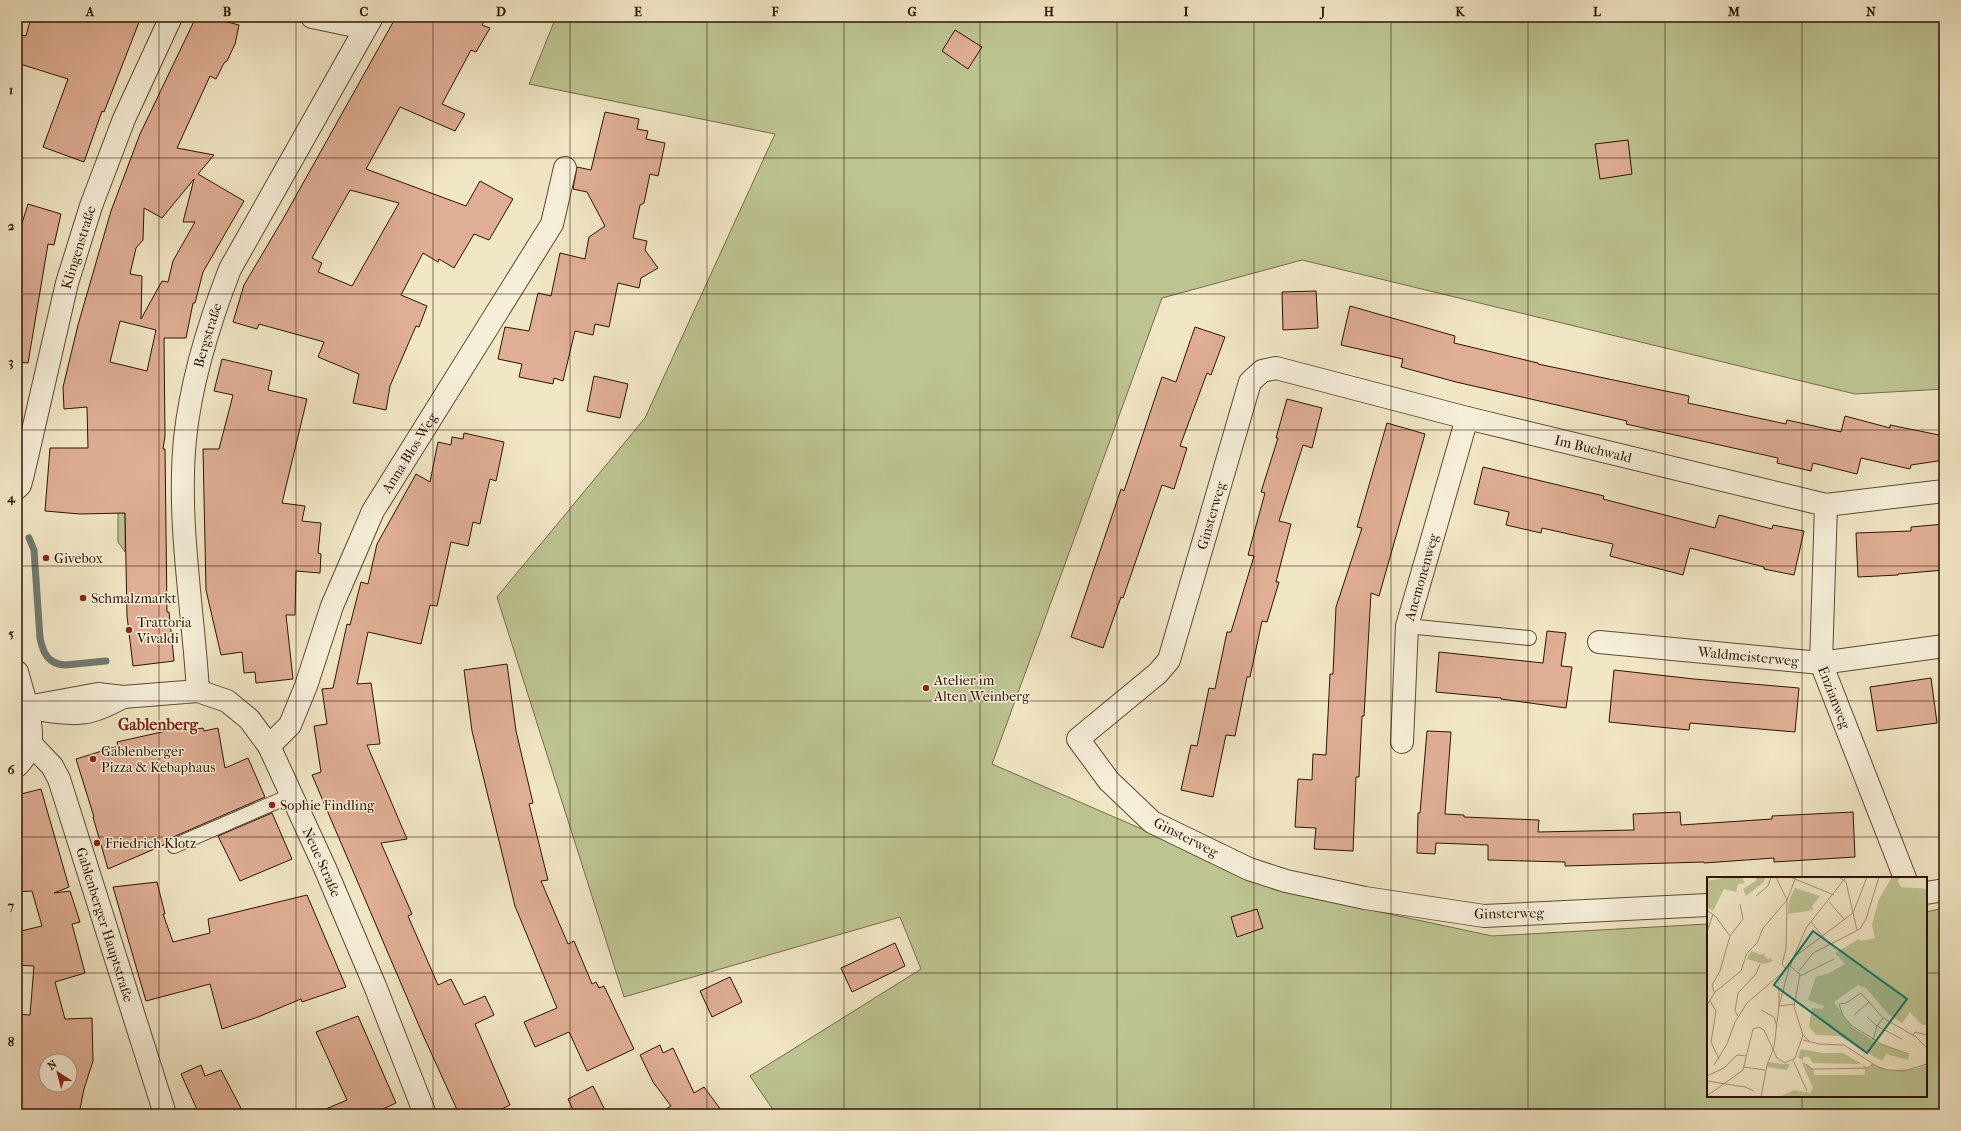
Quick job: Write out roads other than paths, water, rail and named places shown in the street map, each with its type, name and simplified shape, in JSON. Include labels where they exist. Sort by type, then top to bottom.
[{"type":"street","name":"Klingenstraße","points":[[17,488],[20,485],[23,474],[67,283],[91,206],[124,119],[171,17]]},
{"type":"street","points":[[312,17],[368,23]]},
{"type":"street","name":"Bergstraße","points":[[198,691],[186,556],[185,439],[192,394],[215,306],[230,269],[368,23]]},
{"type":"street","name":"Anna-Blos-Weg","points":[[269,746],[290,725],[306,686],[332,606],[373,511],[552,224],[565,168]]},
{"type":"street","name":"Im Buchwald","points":[[1250,382],[1262,371],[1276,368],[1467,418],[1826,505],[1944,491]]},
{"type":"street","name":"Ginsterweg","points":[[1250,382],[1169,660],[1158,673],[1078,739],[1109,781],[1152,822],[1249,869],[1286,881],[1365,898],[1484,916],[1707,905]]},
{"type":"street","name":"Anemonenweg","points":[[1402,742],[1407,626],[1467,418]]},
{"type":"street","name":"Enzianweg","points":[[1826,505],[1821,662],[1906,877]]},
{"type":"street","name":"Waldmeisterweg","points":[[1599,642],[1821,662],[1944,646]]},
{"type":"street","points":[[17,672],[32,732],[32,744],[17,766]]},
{"type":"street","name":"Neue Straße","points":[[27,708],[98,694],[123,697],[198,691],[227,701],[249,719],[269,746],[292,795],[375,986],[424,1114]]},
{"type":"street","name":"Gablenberger Hauptstraße","points":[[32,744],[52,766],[59,779],[165,1114]]},
{"type":"street","points":[[1927,893],[1944,890]]},
{"type":"lane","points":[[1407,626],[1529,638]]},
{"type":"lane","points":[[174,846],[292,795]]},
{"type":"waterway","points":[[29,538],[34,550],[40,638],[47,657],[54,662],[65,665],[106,661]]},
{"type":"place","name":"Givebox","points":[[46,558]]},
{"type":"place","name":"Schmalzmarkt","points":[[83,598]]},
{"type":"place","name":"Trattoria Vivaldi","points":[[129,630]]},
{"type":"place","name":"Atelier im Alten Weinberg","points":[[926,688]]},
{"type":"place","name":"Gablenberger Pizza & Kebaphaus","points":[[93,759]]},
{"type":"place","name":"Sophie Findling","points":[[272,805]]},
{"type":"place","name":"Friedrich Klotz","points":[[97,843]]},
{"type":"district","name":"Gablenberg","points":[[158,724]]}]
